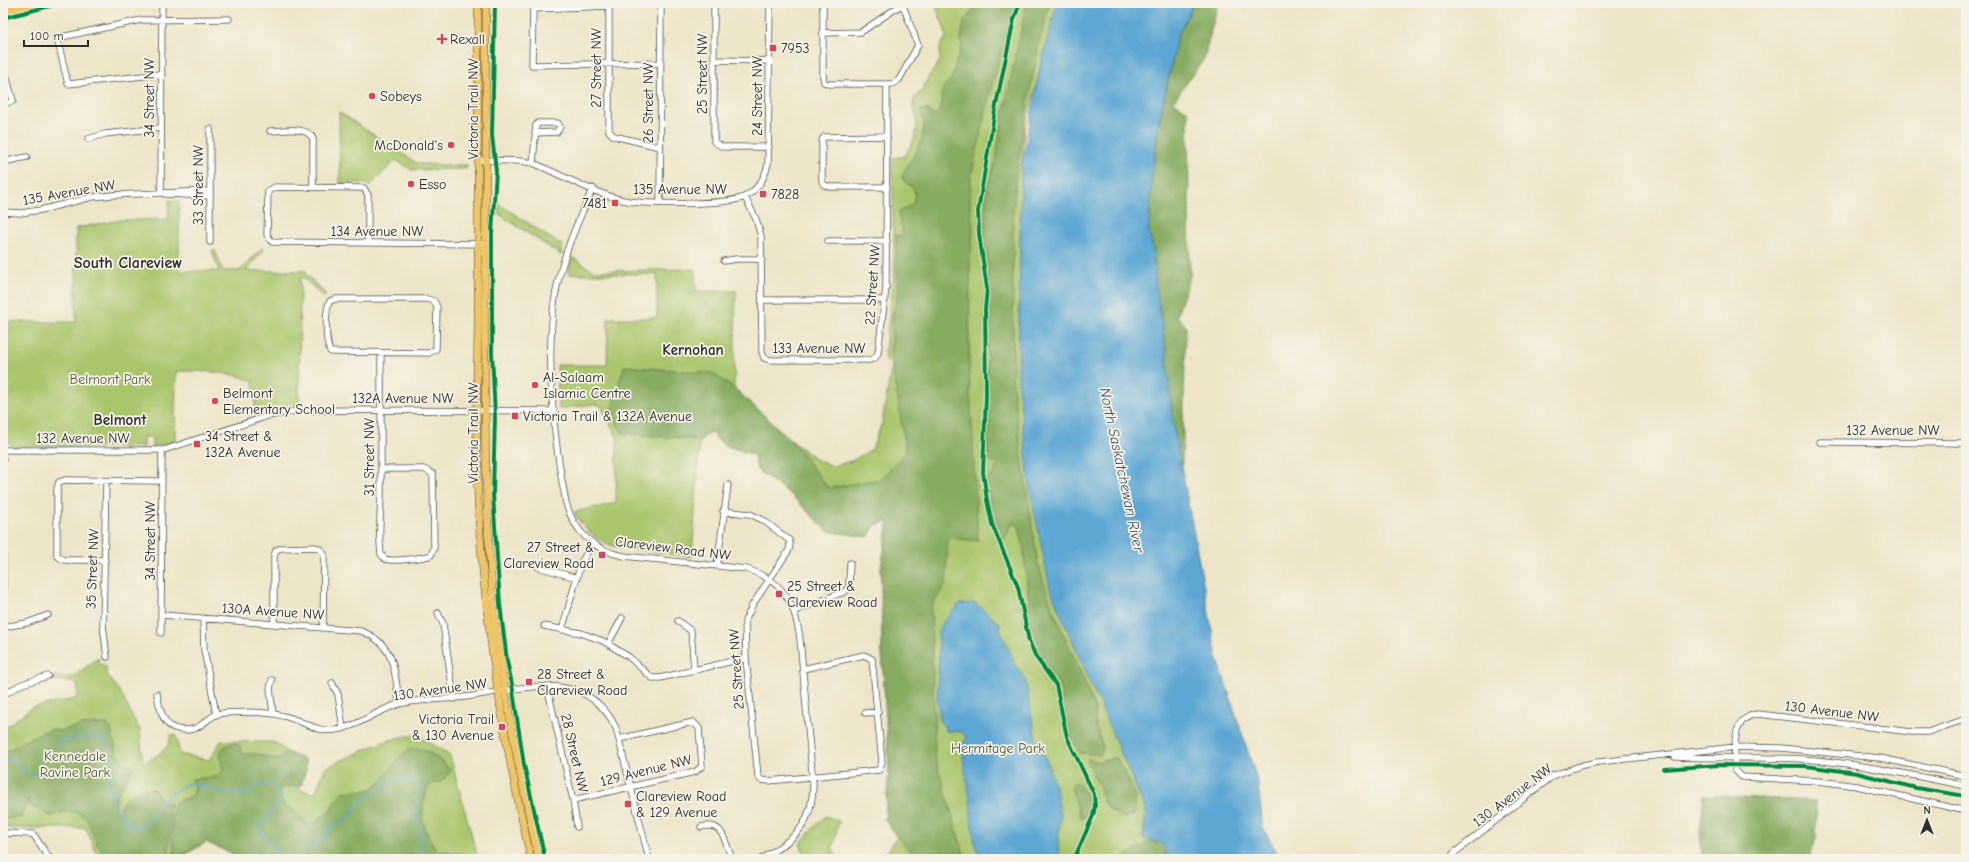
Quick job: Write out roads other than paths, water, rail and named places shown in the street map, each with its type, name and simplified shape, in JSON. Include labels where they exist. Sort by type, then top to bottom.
[{"type":"main road","points":[[3,12],[36,3]]},
{"type":"main road","name":"Victoria Trail NW","points":[[478,3],[478,160],[482,244],[488,534],[501,692],[512,779],[531,859]]},
{"type":"main road","name":"Victoria Trail NW","points":[[487,4],[486,160],[477,411],[480,534],[489,639],[539,859]]},
{"type":"street","name":"34 Street NW","points":[[161,193],[162,3]]},
{"type":"street","name":"25 Street NW","points":[[714,3],[713,138],[716,144],[722,147],[769,147]]},
{"type":"street","name":"24 Street NW","points":[[758,186],[767,169],[769,147],[770,3]]},
{"type":"street","points":[[823,3],[822,77],[824,82],[829,84],[894,84],[899,80],[918,45],[903,3],[861,32],[823,33]]},
{"type":"street","name":"26 Street NW","points":[[660,202],[661,4]]},
{"type":"street","points":[[608,5],[533,9],[532,65],[660,63]]},
{"type":"street","name":"27 Street NW","points":[[608,5],[608,129],[614,136],[660,147]]},
{"type":"street","points":[[162,74],[68,84],[57,38],[141,20],[229,19]]},
{"type":"street","points":[[714,60],[769,60]]},
{"type":"street","points":[[3,64],[13,101],[3,104]]},
{"type":"street","name":"22 Street NW","points":[[875,358],[878,353],[885,300],[887,241],[887,84]]},
{"type":"street","points":[[88,139],[105,134],[161,128]]},
{"type":"street","name":"33 Street NW","points":[[210,129],[210,242]]},
{"type":"street","points":[[270,131],[309,132],[313,139],[312,187],[362,187],[366,189],[368,195],[368,243]]},
{"type":"street","points":[[533,163],[535,132]]},
{"type":"street","points":[[887,138],[884,136],[824,137],[822,140],[822,181],[824,185],[830,187],[887,187]]},
{"type":"street","points":[[3,162],[27,157]]},
{"type":"street","name":"135 Avenue NW","points":[[478,160],[520,160],[533,163],[625,201],[728,202],[745,197],[758,186]]},
{"type":"street","name":"134 Avenue NW","points":[[312,187],[275,187],[269,189],[267,195],[267,235],[270,241],[276,243],[482,244]]},
{"type":"street","name":"Clareview Road NW","points":[[593,188],[566,252],[555,297],[551,343],[554,411],[568,509],[577,528],[592,544],[605,551],[624,556],[746,569],[769,579],[784,592],[795,611],[800,639],[812,777],[811,807],[804,824],[788,843],[765,858]]},
{"type":"street","name":"135 Avenue NW","points":[[4,212],[21,213],[41,210],[92,197],[114,194],[210,193]]},
{"type":"street","points":[[745,197],[758,224],[762,240],[762,300],[885,300]]},
{"type":"street","points":[[828,241],[887,241]]},
{"type":"street","points":[[724,261],[736,259],[762,259]]},
{"type":"street","points":[[335,299],[427,299],[435,303],[437,345],[434,351],[429,353],[381,353],[336,353],[329,350],[327,343],[328,308],[330,301],[335,299]]},
{"type":"street","name":"133 Avenue NW","points":[[762,300],[763,357],[770,360],[870,360],[875,358]]},
{"type":"street","name":"31 Street NW","points":[[381,353],[381,410],[381,469],[381,551],[383,556],[387,559],[423,557],[431,555],[434,548],[434,477],[432,472],[424,469],[381,469]]},
{"type":"street","name":"132A Avenue NW","points":[[162,450],[288,411],[554,411]]},
{"type":"street","name":"132 Avenue NW","points":[[1820,442],[1966,442]]},
{"type":"street","name":"132 Avenue NW","points":[[3,450],[162,450]]},
{"type":"street","name":"34 Street NW","points":[[161,633],[162,450]]},
{"type":"street","points":[[105,560],[64,560],[58,558],[56,551],[56,504],[57,486],[59,482],[65,480],[162,481]]},
{"type":"street","name":"35 Street NW","points":[[106,481],[103,625],[107,657]]},
{"type":"street","points":[[717,566],[723,511],[728,485]]},
{"type":"street","name":"25 Street NW","points":[[723,511],[750,514],[760,518],[787,538],[790,544],[789,550],[753,604],[745,621],[746,658],[757,773],[761,780],[769,781],[812,777]]},
{"type":"street","points":[[3,518],[3,602]]},
{"type":"street","points":[[562,630],[584,557],[592,544]]},
{"type":"street","points":[[274,623],[274,556],[276,550],[282,548],[315,547],[322,550],[324,554],[323,626]]},
{"type":"street","points":[[795,611],[846,591],[849,585],[850,563]]},
{"type":"street","points":[[538,567],[577,578]]},
{"type":"street","points":[[438,613],[443,624],[454,699]]},
{"type":"street","points":[[3,627],[27,623],[48,615]]},
{"type":"street","name":"130A Avenue NW","points":[[162,615],[323,626],[356,629],[367,633],[379,640],[392,660],[399,704]]},
{"type":"street","points":[[157,694],[163,716],[168,725],[175,728],[198,728],[216,714],[204,650],[204,618]]},
{"type":"street","points":[[608,644],[622,618]]},
{"type":"street","points":[[678,621],[691,631],[694,670]]},
{"type":"street","points":[[544,626],[589,636],[608,644],[629,657],[652,678],[746,658]]},
{"type":"street","points":[[803,669],[864,655],[870,657],[873,664],[878,712],[882,762],[880,768],[875,772],[812,777]]},
{"type":"street","points":[[3,695],[22,684],[48,676]]},
{"type":"street","points":[[272,680],[270,688],[273,714]]},
{"type":"street","points":[[332,683],[338,694],[343,728]]},
{"type":"street","points":[[501,692],[547,686],[572,688],[594,699],[610,717],[619,739],[649,859]]},
{"type":"street","name":"28 Street NW","points":[[547,686],[573,800],[577,827]]},
{"type":"street","name":"130 Avenue NW","points":[[216,714],[273,714],[294,718],[323,730],[343,728],[399,704],[454,699],[501,692]]},
{"type":"street","points":[[865,713],[878,712]]},
{"type":"street","name":"130 Avenue NW","points":[[1966,718],[1948,726],[1928,732],[1912,732],[1758,714],[1750,715],[1741,721],[1737,728],[1735,758],[1735,770],[1742,777],[1857,786],[1966,811]]},
{"type":"street","name":"129 Avenue NW","points":[[573,800],[695,772],[701,769],[702,764],[699,730],[697,724],[690,722],[619,739]]},
{"type":"street","name":"130 Avenue NW","points":[[1453,854],[1554,776],[1568,769],[1598,762],[1736,747],[1780,748],[1843,753],[1880,758],[1966,776]]},
{"type":"street","name":"130 Avenue NW","points":[[1661,756],[1787,758],[1840,763],[1888,770],[1966,786]]},
{"type":"street","points":[[701,826],[712,825],[718,828],[732,859]]},
{"type":"street","points":[[3,833],[32,834],[50,859]]},
{"type":"water","name":"North Saskatchewan River","points":[[1057,3],[1194,3],[1178,35],[1159,122],[1152,175],[1149,230],[1153,249],[1156,289],[1166,348],[1173,422],[1217,657],[1258,782],[1263,828],[1279,856],[1275,859],[1169,859],[1162,844],[1143,838],[1146,811],[1050,589],[1030,490],[1018,385],[1021,171],[1039,72]]},
{"type":"water","points":[[974,603],[1000,623],[1000,631],[1014,663],[1025,678],[1037,745],[1045,756],[1055,786],[1061,815],[1058,859],[981,859],[975,843],[962,750],[962,744],[967,738],[962,732],[947,731],[940,721],[937,699],[939,651],[938,633],[941,625],[959,604]]},
{"type":"waterway","points":[[3,763],[10,759],[25,772],[32,774],[38,773],[49,752],[55,745],[62,741],[80,737],[103,738],[109,748],[108,763],[110,793],[115,807],[128,825],[135,827],[150,822],[162,800],[187,784],[195,784],[218,791],[247,795],[257,785],[273,785],[281,799],[259,829],[278,854],[295,859]]},
{"type":"waterway","points":[[299,859],[313,843],[325,840],[329,827],[348,819],[359,803],[382,786],[401,778],[415,782],[420,788],[415,816],[422,839],[419,859]]},
{"type":"place","name":"Rexall","points":[[442,39]]},
{"type":"place","name":"7953","points":[[773,48]]},
{"type":"place","name":"Sobeys","points":[[372,96]]},
{"type":"place","name":"McDonald's","points":[[451,145]]},
{"type":"place","name":"Esso","points":[[411,184]]},
{"type":"place","name":"7828","points":[[763,194]]},
{"type":"place","name":"7481","points":[[615,203]]},
{"type":"place","name":"Al-Salaam Islamic Centre","points":[[535,385]]},
{"type":"place","name":"Belmont Elementary School","points":[[215,401]]},
{"type":"place","name":"Victoria Trail & 132A Avenue","points":[[515,416]]},
{"type":"place","name":"34 Street & 132A Avenue","points":[[197,444]]},
{"type":"place","name":"27 Street & Clareview Road","points":[[602,555]]},
{"type":"place","name":"25 Street & Clareview Road","points":[[779,594]]},
{"type":"place","name":"28 Street & Clareview Road","points":[[529,682]]},
{"type":"place","name":"Victoria Trail & 130 Avenue","points":[[502,727]]},
{"type":"place","name":"Clareview Road & 129 Avenue","points":[[628,804]]},
{"type":"district","name":"South Clareview","points":[[128,262]]},
{"type":"district","name":"Kernohan","points":[[693,350]]},
{"type":"district","name":"Belmont","points":[[120,420]]},
{"type":"park label","name":"Belmont Park","points":[[110,379]]},
{"type":"park label","name":"Hermitage Park","points":[[998,748]]},
{"type":"park label","name":"Kennedale Ravine Park","points":[[75,764]]}]
